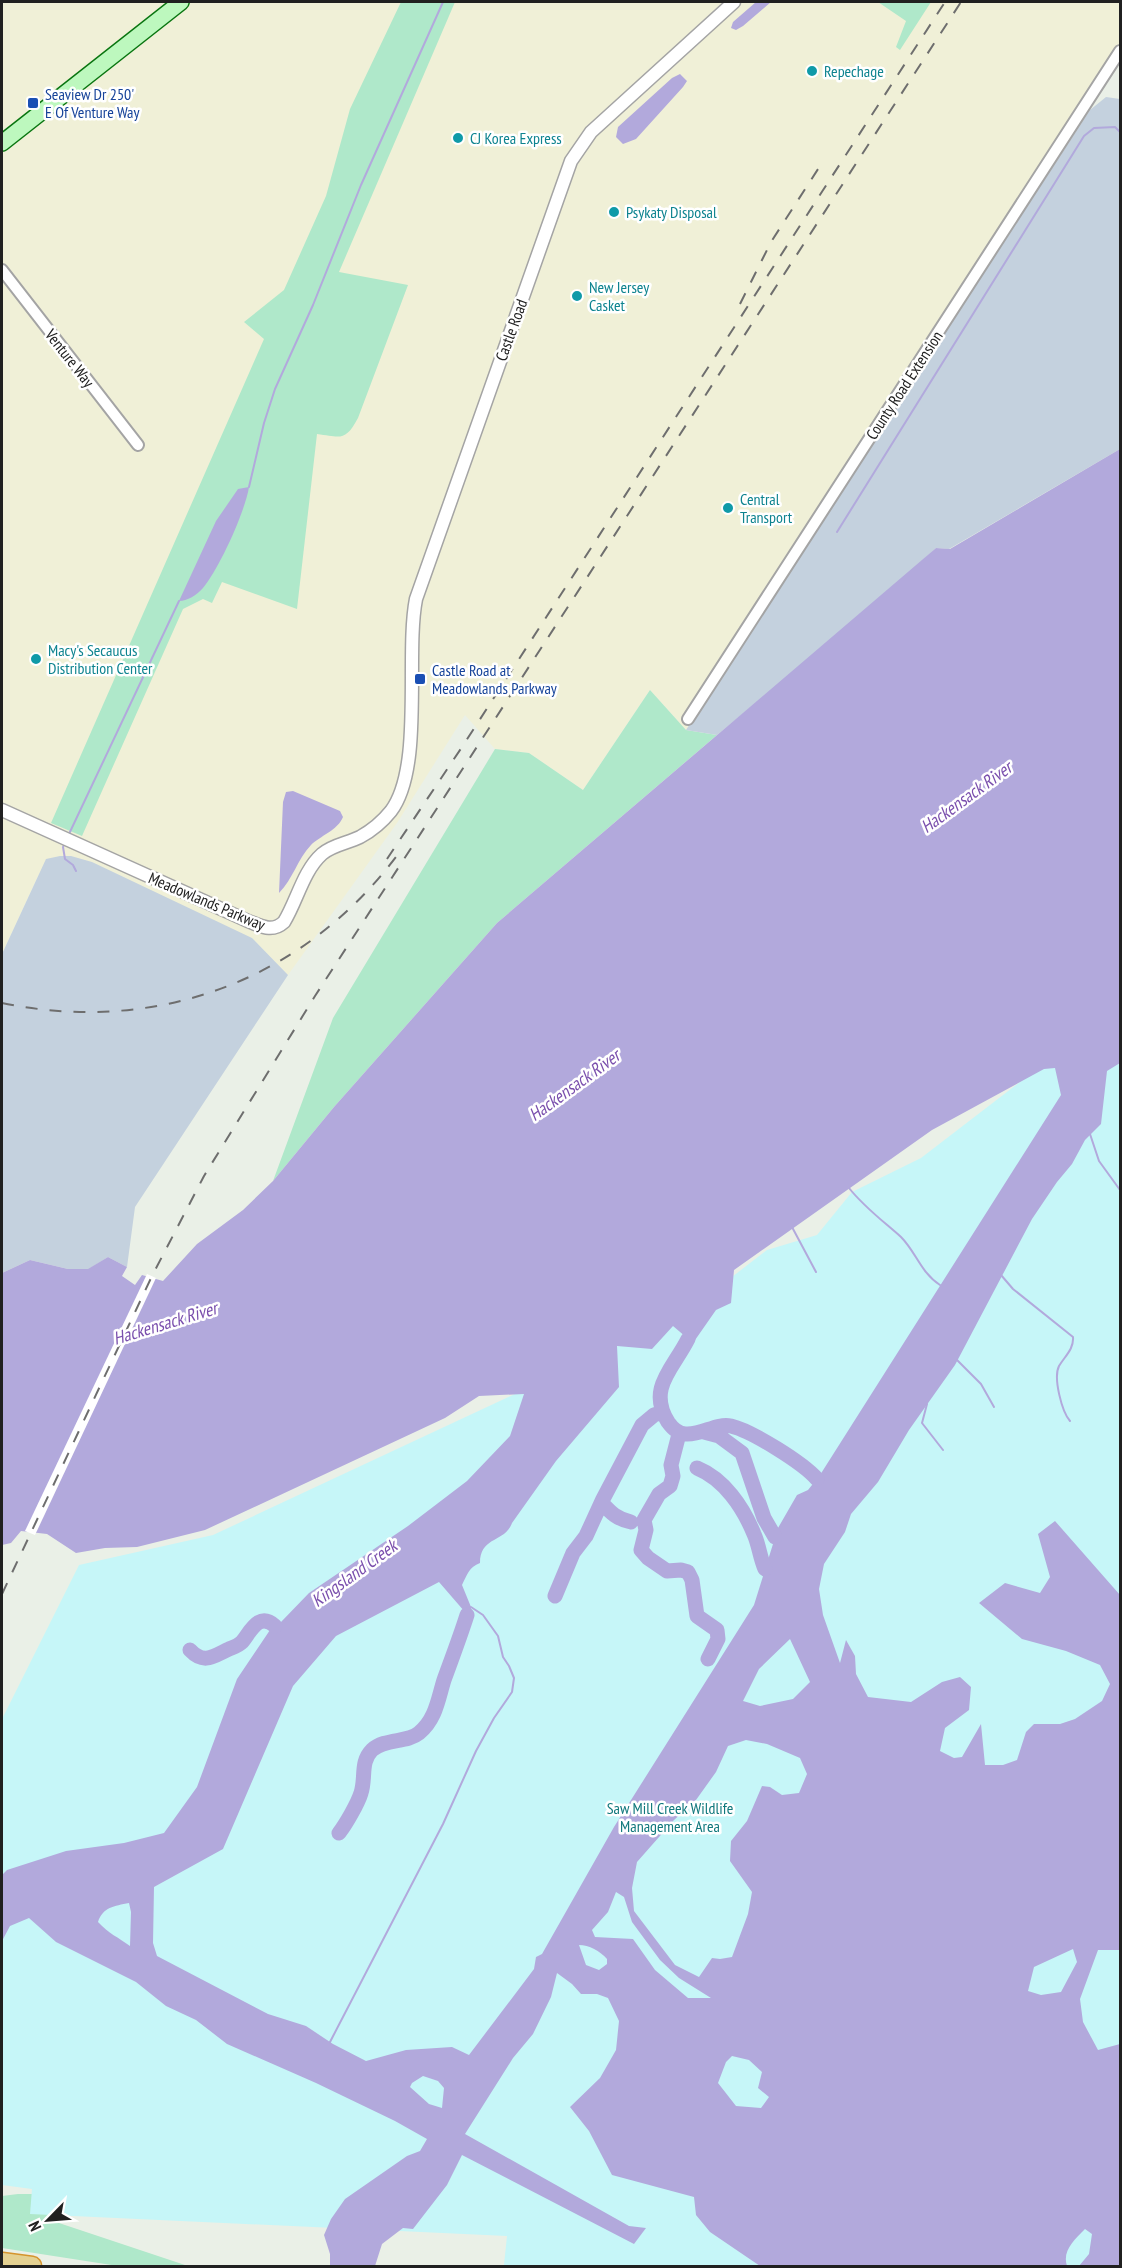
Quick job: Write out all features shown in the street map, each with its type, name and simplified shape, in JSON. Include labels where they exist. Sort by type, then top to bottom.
[{"type":"highway","points":[[2,2262],[32,2266]]},
{"type":"main road","points":[[2,142],[181,2]]},
{"type":"street","name":"Castle Road","points":[[411,720],[412,624],[416,599],[571,161],[591,132],[734,2]]},
{"type":"street","name":"County Road Extension","points":[[688,719],[1120,51]]},
{"type":"street","name":"Venture Way","points":[[2,270],[138,445]]},
{"type":"street","name":"Meadowlands Parkway","points":[[2,810],[248,921],[266,928],[275,928],[286,918],[311,868],[321,855],[329,849],[360,837],[381,822],[391,811],[404,788],[411,720]]},
{"type":"street","name":"Meadowlands Parkway","points":[[2,817],[28,822]]},
{"type":"shaded area","points":[[2,2],[1120,2],[1120,61],[686,730],[650,690],[583,790],[529,753],[495,749],[465,715],[397,823],[288,975],[252,938],[38,876],[2,954]]},
{"type":"shaded area","points":[[1106,97],[1120,99],[1120,449],[949,549],[936,548],[869,609],[717,735],[686,730],[1090,110]]},
{"type":"shaded area","points":[[71,856],[92,862],[252,938],[288,975],[135,1207],[127,1267],[108,1257],[89,1269],[68,1269],[30,1260],[2,1273],[2,954],[46,859]]},
{"type":"green space","points":[[401,2],[455,2],[339,272],[408,285],[358,418],[349,431],[342,436],[317,434],[297,609],[222,582],[212,603],[203,599],[183,609],[82,836],[51,823],[264,339],[244,322],[284,290],[326,196],[350,109]]},
{"type":"green space","points":[[878,2],[931,2],[900,50],[896,47],[906,21]]},
{"type":"green space","points":[[650,690],[686,730],[717,735],[497,923],[334,1107],[273,1181],[333,1018],[495,749],[529,753],[583,790]]},
{"type":"green space","name":"Saw Mill Creek Wildlife Management Area","points":[[1120,1005],[1120,2266],[514,2266],[504,2265],[507,2236],[30,2214],[32,2189],[2,2185],[2,1719],[79,1565],[213,1535],[680,1317],[767,1250],[817,1235],[852,1192],[921,1158]]},
{"type":"green space","points":[[38,2194],[56,2222],[188,2266],[118,2266],[2,2248],[2,2196]]},
{"type":"water","points":[[756,2],[771,2],[743,26],[736,30],[731,28],[733,22]]},
{"type":"water","points":[[680,74],[687,81],[683,87],[636,139],[623,144],[616,137],[618,127],[672,78]]},
{"type":"water","points":[[1120,449],[1120,1063],[1107,1071],[1101,1124],[1085,1140],[1072,1164],[1032,1219],[955,1365],[909,1430],[878,1482],[851,1514],[845,1532],[824,1564],[819,1589],[823,1615],[840,1663],[846,1640],[855,1656],[856,1674],[868,1697],[911,1702],[942,1682],[960,1677],[971,1687],[969,1710],[945,1728],[940,1751],[954,1758],[962,1757],[981,1724],[985,1765],[1003,1765],[1017,1760],[1026,1732],[1034,1724],[1060,1724],[1075,1719],[1102,1701],[1110,1684],[1100,1665],[1066,1651],[1022,1639],[979,1603],[1005,1583],[1040,1593],[1050,1577],[1038,1534],[1055,1521],[1120,1595],[1120,1950],[1098,1950],[1080,1999],[1083,2022],[1098,2050],[1120,2044],[1120,2266],[1079,2266],[1089,2254],[1092,2234],[1085,2229],[1073,2242],[1066,2255],[1067,2266],[760,2266],[710,2232],[696,2215],[694,2197],[612,2175],[589,2131],[570,2107],[600,2078],[616,2050],[619,2021],[608,1998],[597,1994],[581,1994],[557,1973],[551,1997],[533,2034],[513,2058],[465,2134],[629,2226],[646,2228],[634,2244],[462,2155],[447,2185],[413,2229],[403,2228],[382,2244],[375,2266],[330,2266],[330,2254],[324,2235],[331,2219],[345,2199],[407,2156],[420,2151],[427,2139],[316,2083],[227,2044],[196,2020],[166,2006],[136,1982],[56,1942],[29,1918],[10,1926],[2,1941],[2,1875],[7,1870],[66,1851],[124,1843],[164,1833],[197,1787],[237,1679],[270,1630],[309,1593],[408,1526],[467,1481],[510,1436],[524,1394],[479,1396],[445,1418],[205,1530],[137,1547],[105,1548],[76,1553],[47,1534],[21,1531],[11,1543],[2,1545],[2,1273],[30,1260],[68,1269],[88,1269],[108,1257],[127,1267],[122,1276],[135,1285],[142,1275],[163,1281],[197,1244],[243,1210],[273,1181],[334,1107],[497,923],[936,548],[950,549]],"holes":[[[1055,1068],[1061,1095],[820,1475],[808,1490],[797,1495],[778,1528],[754,1605],[614,1827],[542,1954],[536,1957],[534,1969],[469,2055],[452,2047],[406,2050],[366,2061],[333,2044],[306,2026],[268,2014],[157,1956],[153,1943],[154,1887],[223,1849],[293,1686],[336,1636],[439,1582],[471,1619],[471,1607],[462,1585],[467,1575],[473,1567],[480,1563],[484,1548],[509,1529],[556,1461],[619,1387],[617,1346],[652,1349],[673,1326],[693,1343],[716,1310],[731,1303],[734,1270],[932,1130],[1044,1069]],[[790,1639],[810,1682],[793,1699],[760,1706],[743,1701],[759,1669]],[[746,1740],[767,1744],[800,1758],[807,1774],[799,1793],[782,1795],[770,1787],[762,1786],[747,1821],[731,1841],[730,1861],[752,1892],[748,1914],[732,1957],[712,1958],[699,1977],[675,1965],[634,1911],[632,1888],[637,1862],[674,1820],[696,1800],[716,1772],[728,1746]],[[616,1892],[624,1897],[632,1922],[660,1960],[679,1978],[711,1998],[688,1998],[655,1970],[633,1939],[595,1937],[592,1930],[608,1912]],[[129,1903],[130,1946],[98,1922],[106,1910]],[[579,1945],[594,1949],[607,1959],[607,1964],[599,1970],[586,1965]],[[1073,1949],[1077,1962],[1061,1992],[1041,1995],[1028,1991],[1034,1967]],[[732,2056],[749,2060],[762,2072],[758,2088],[769,2097],[761,2108],[736,2106],[718,2083],[726,2062]],[[423,2076],[438,2081],[444,2088],[442,2108],[429,2104],[410,2087]]]},
{"type":"water","points":[[249,487],[237,525],[224,554],[209,579],[195,595],[179,601],[216,521],[238,489]]},
{"type":"water","points":[[293,791],[340,811],[343,817],[333,829],[311,845],[279,893],[283,802],[286,792]]},
{"type":"pier","points":[[147,1274],[156,1278],[35,1535],[25,1531]]},
{"type":"waterway","points":[[249,487],[264,423],[275,389],[313,305],[361,185],[443,2]]},
{"type":"waterway","points":[[837,532],[1084,136],[1094,128],[1115,127],[1120,132]]},
{"type":"waterway","points":[[69,834],[179,601]]},
{"type":"waterway","points":[[65,842],[63,847],[65,859],[73,865],[76,871]]},
{"type":"waterway","points":[[1090,1134],[1099,1161],[1120,1190]]},
{"type":"waterway","points":[[849,1188],[867,1208],[901,1237],[928,1275],[940,1285]]},
{"type":"waterway","points":[[792,1227],[816,1272]]},
{"type":"waterway","points":[[1001,1275],[1013,1289],[1073,1337],[1071,1349],[1057,1371],[1061,1403],[1070,1421]]},
{"type":"waterway","points":[[688,1339],[661,1389],[662,1410],[672,1427],[683,1434],[698,1433],[725,1426],[740,1429],[789,1457],[817,1479]]},
{"type":"waterway","points":[[957,1360],[981,1384],[994,1407]]},
{"type":"waterway","points":[[927,1404],[922,1423],[943,1450]]},
{"type":"waterway","points":[[555,1596],[573,1553],[586,1536],[642,1425],[654,1415],[662,1412]]},
{"type":"waterway","points":[[704,1432],[719,1436],[742,1453],[764,1518],[775,1537]]},
{"type":"waterway","points":[[679,1434],[671,1465],[673,1476],[670,1486],[659,1494],[644,1520],[646,1530],[641,1550],[648,1558],[667,1571],[688,1572],[692,1580],[697,1616],[717,1630],[718,1639],[708,1659]]},
{"type":"waterway","points":[[697,1468],[716,1479],[732,1495],[754,1534],[765,1569]]},
{"type":"waterway","points":[[602,1503],[615,1515],[631,1522]]},
{"type":"waterway","points":[[330,2042],[443,1824],[476,1751],[494,1718],[512,1692],[514,1678],[503,1657],[498,1636],[483,1615],[471,1607]]},
{"type":"waterway","points":[[339,1833],[359,1797],[366,1760],[372,1750],[377,1746],[414,1736],[429,1721],[436,1708],[467,1615]]},
{"type":"waterway","points":[[190,1650],[195,1655],[209,1658],[242,1642],[259,1622],[269,1622],[275,1626]]},
{"type":"railway","points":[[387,859],[945,2]]},
{"type":"railway","points":[[2,1594],[152,1276],[204,1176],[315,996],[961,2]]},
{"type":"railway","points":[[740,304],[771,242],[820,166]]},
{"type":"railway","points":[[2,1003],[59,1011],[116,1011],[170,1003],[223,988],[272,965],[319,935],[361,898],[399,853]]},
{"type":"place","name":"Repechage","points":[[812,71]]},
{"type":"place","name":"Seaview Dr 250' E Of Venture Way","points":[[33,103]]},
{"type":"place","name":"CJ Korea Express","points":[[458,138]]},
{"type":"place","name":"Psykaty Disposal","points":[[614,212]]},
{"type":"place","name":"New Jersey Casket","points":[[577,296]]},
{"type":"place","name":"Central Transport","points":[[728,508]]},
{"type":"place","name":"Macy's Secaucus Distribution Center","points":[[36,659]]},
{"type":"place","name":"Castle Road at Meadowlands Parkway","points":[[420,679]]},
{"type":"water label","name":"Hackensack River","points":[[966,797]]},
{"type":"water label","name":"Hackensack River","points":[[574,1085]]},
{"type":"water label","name":"Hackensack River","points":[[165,1323]]},
{"type":"water label","name":"Kingsland Creek","points":[[354,1573]]}]
